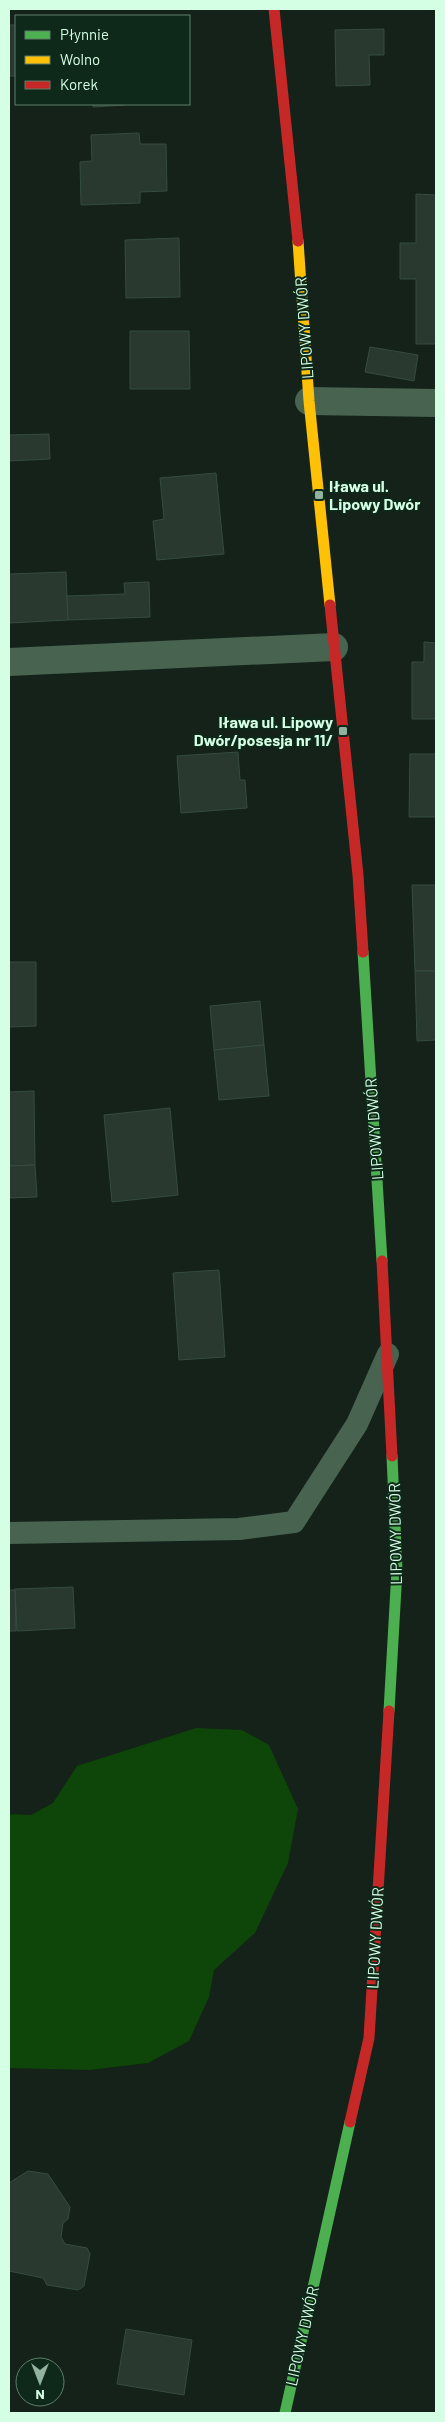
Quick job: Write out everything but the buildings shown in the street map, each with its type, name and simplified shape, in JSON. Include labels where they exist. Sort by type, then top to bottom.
[{"type":"street","name":"LIPOWY DWÓR","points":[[274,9],[300,257],[309,401],[358,875],[388,1353],[397,1570],[369,2038],[285,2413]]},
{"type":"street","points":[[309,401],[436,403]]},
{"type":"street","points":[[9,662],[334,646]]},
{"type":"lane","points":[[9,1533],[239,1529],[294,1522],[358,1424],[388,1353]]},
{"type":"shaded area","points":[[196,1728],[242,1730],[269,1745],[298,1809],[288,1863],[255,1933],[214,1970],[209,1997],[189,2041],[148,2063],[89,2070],[9,2068],[9,1814],[31,1815],[53,1803],[77,1766]]},
{"type":"traffic: fast","points":[[363,952],[382,1261]]},
{"type":"traffic: fast","points":[[389,1711],[397,1570],[392,1456]]},
{"type":"traffic: fast","points":[[285,2413],[350,2122]]},
{"type":"traffic: slow","points":[[298,241],[309,401],[330,605]]},
{"type":"traffic: jam","points":[[274,9],[298,241]]},
{"type":"traffic: jam","points":[[330,605],[358,875],[363,952]]},
{"type":"traffic: jam","points":[[382,1261],[392,1456]]},
{"type":"traffic: jam","points":[[350,2122],[369,2038],[389,1711]]},
{"type":"place","name":"Iława ul. Lipowy Dwór","points":[[319,495]]},
{"type":"place","name":"Iława ul. Lipowy Dwór/posesja nr 11/","points":[[343,731]]}]
